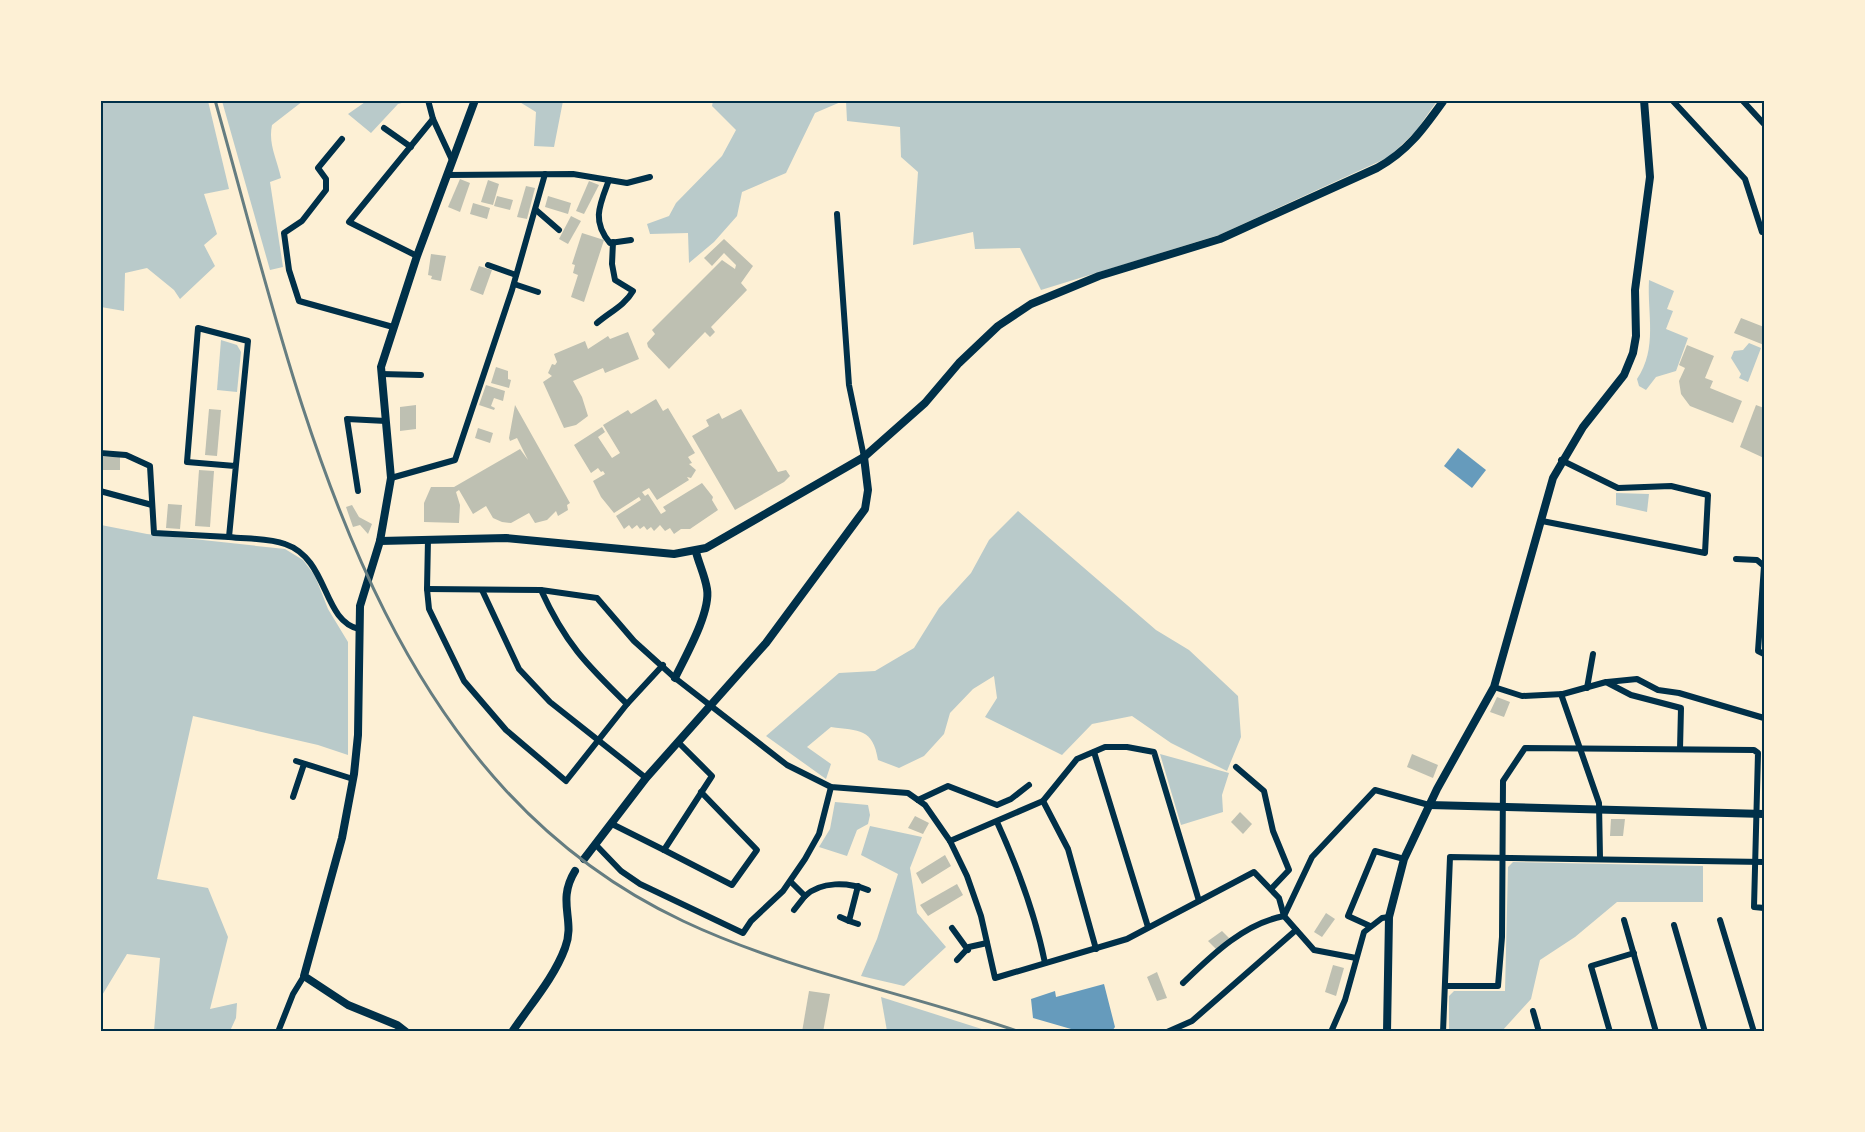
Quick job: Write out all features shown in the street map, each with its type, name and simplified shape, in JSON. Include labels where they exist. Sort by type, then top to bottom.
[{"type":"street","points":[[428,100],[433,119],[452,160]]},
{"type":"street","points":[[278,1032],[293,994],[304,976],[342,838],[353,779],[358,735],[360,606],[380,541],[392,478],[381,374],[393,327],[417,256],[475,100]]},
{"type":"street","points":[[380,541],[506,538],[674,554],[696,552],[864,457],[925,403],[959,363],[998,327],[1031,304],[1099,276],[1220,239],[1377,168],[1398,157],[1418,137],[1444,100]]},
{"type":"street","points":[[1387,1032],[1389,916],[1404,859],[1429,805],[1494,687],[1561,460],[1583,427],[1624,375],[1633,353],[1636,336],[1635,290],[1650,177],[1644,100]]},
{"type":"street","points":[[1672,100],[1745,179],[1762,232]]},
{"type":"street","points":[[1742,100],[1764,124]]},
{"type":"street","points":[[417,256],[349,222],[433,119]]},
{"type":"street","points":[[384,128],[411,147]]},
{"type":"street","points":[[342,138],[318,168],[326,179],[326,190],[302,221],[284,233],[289,270],[298,301],[393,327]]},
{"type":"street","points":[[392,478],[455,460],[514,284],[545,174]]},
{"type":"street","points":[[447,175],[573,174],[627,183],[650,177]]},
{"type":"street","points":[[609,180],[597,213],[604,236],[613,242],[631,240]]},
{"type":"street","points":[[536,210],[559,230]]},
{"type":"street","points":[[584,859],[646,778],[766,643],[865,509],[868,490],[864,457],[849,385],[837,214]]},
{"type":"street","points":[[597,323],[611,310],[627,302],[633,291],[615,280],[612,264],[613,242]]},
{"type":"street","points":[[488,265],[516,275]]},
{"type":"street","points":[[514,284],[537,292]]},
{"type":"street","points":[[229,537],[248,341],[198,328],[187,462],[235,466]]},
{"type":"street","points":[[381,374],[421,375]]},
{"type":"street","points":[[358,491],[347,418],[386,421]]},
{"type":"street","points":[[100,453],[126,455],[150,466],[154,533],[285,543],[305,556],[317,570],[337,614],[346,626],[358,629]]},
{"type":"street","points":[[1542,521],[1705,553],[1708,495],[1671,486],[1618,488],[1561,460]]},
{"type":"street","points":[[100,491],[152,505]]},
{"type":"street","points":[[428,539],[429,609],[464,681],[506,730],[566,781],[627,704],[663,665]]},
{"type":"street","points":[[675,678],[694,637],[707,600],[707,590],[696,552]]},
{"type":"street","points":[[1736,559],[1757,560],[1764,566],[1758,651],[1764,654]]},
{"type":"street","points":[[427,589],[542,590],[597,598],[634,641],[675,678],[787,765],[831,787],[908,793],[925,805],[950,841],[981,916],[995,978],[1127,939],[1254,872],[1272,888],[1279,898],[1284,916],[1314,950],[1356,958]]},
{"type":"street","points":[[482,590],[519,669],[550,702],[646,778]]},
{"type":"street","points":[[542,590],[554,619],[573,650],[627,704]]},
{"type":"street","points":[[1587,688],[1593,654]]},
{"type":"street","points":[[1494,687],[1522,696],[1561,694],[1606,682],[1637,680],[1658,690],[1679,693],[1763,715]]},
{"type":"street","points":[[1606,682],[1631,695],[1681,708],[1680,749]]},
{"type":"street","points":[[1561,694],[1600,810],[1600,858]]},
{"type":"street","points":[[664,850],[712,776],[678,742]]},
{"type":"street","points":[[950,841],[1043,801],[1077,759],[1105,747],[1127,747],[1154,752],[1199,901]]},
{"type":"street","points":[[1444,986],[1498,986],[1502,937],[1503,781],[1525,748],[1754,750],[1758,753],[1760,814],[1755,862],[1754,908],[1764,908]]},
{"type":"street","points":[[1094,752],[1148,927]]},
{"type":"street","points":[[296,761],[353,779]]},
{"type":"street","points":[[293,797],[304,764]]},
{"type":"street","points":[[1236,767],[1264,792],[1273,831],[1289,870],[1272,888]]},
{"type":"street","points":[[918,800],[948,786],[998,806],[1029,785]]},
{"type":"street","points":[[596,845],[621,871],[639,884],[743,933],[751,921],[791,882],[819,834],[831,787]]},
{"type":"street","points":[[1284,916],[1312,857],[1375,790],[1429,805],[1760,814]]},
{"type":"street","points":[[612,824],[732,885],[757,850],[701,792]]},
{"type":"street","points":[[1043,801],[1068,849],[1096,949]]},
{"type":"street","points":[[998,822],[1022,877],[1035,916],[1045,963]]},
{"type":"street","points":[[1370,926],[1348,916],[1375,851],[1404,859]]},
{"type":"street","points":[[1443,1032],[1450,857],[1764,862]]},
{"type":"street","points":[[512,1032],[554,969],[565,948],[568,934],[566,885],[575,871]]},
{"type":"street","points":[[791,882],[805,896]]},
{"type":"street","points":[[794,910],[814,888],[852,884],[868,890]]},
{"type":"street","points":[[849,921],[858,886]]},
{"type":"street","points":[[1188,989],[1181,982],[1227,943],[1263,920],[1284,916]]},
{"type":"street","points":[[1331,1032],[1345,1000],[1364,932],[1370,926],[1389,916]]},
{"type":"street","points":[[840,917],[858,924]]},
{"type":"street","points":[[1624,920],[1656,1032]]},
{"type":"street","points":[[1720,920],[1754,1032]]},
{"type":"street","points":[[1674,925],[1705,1032]]},
{"type":"street","points":[[952,928],[968,950]]},
{"type":"street","points":[[1167,1032],[1192,1021],[1296,930]]},
{"type":"street","points":[[957,960],[968,950],[987,943]]},
{"type":"street","points":[[1610,1032],[1591,966],[1634,953]]},
{"type":"street","points":[[304,976],[348,1005],[397,1025],[406,1032]]},
{"type":"street","points":[[1533,1011],[1539,1032]]},
{"type":"shaded area","points":[[368,100],[409,101],[398,104],[371,133],[348,114]]},
{"type":"shaded area","points":[[100,101],[208,101],[229,189],[204,194],[217,234],[204,245],[215,266],[180,299],[174,290],[147,268],[125,273],[124,311],[101,307]]},
{"type":"shaded area","points":[[222,101],[303,101],[272,125],[271,132],[281,178],[270,182],[283,267],[270,270]]},
{"type":"shaded area","points":[[518,101],[563,101],[554,147],[534,146],[536,112]]},
{"type":"shaded area","points":[[713,101],[843,101],[815,113],[786,173],[742,192],[737,216],[714,242],[689,263],[688,233],[650,234],[647,224],[669,216],[676,203],[722,156],[736,130],[712,106]]},
{"type":"shaded area","points":[[846,101],[1437,101],[1416,131],[1389,157],[1219,235],[1041,290],[1020,248],[975,249],[973,232],[913,245],[918,172],[901,157],[900,127],[847,121]]},
{"type":"shaded area","points":[[1649,280],[1674,291],[1667,309],[1673,311],[1666,329],[1688,338],[1676,371],[1656,377],[1646,390],[1639,386],[1637,379],[1647,355],[1649,343]]},
{"type":"shaded area","points":[[221,340],[237,345],[241,352],[237,392],[217,390]]},
{"type":"shaded area","points":[[1749,343],[1761,348],[1748,382],[1739,378],[1741,374],[1731,358],[1734,351],[1743,350]]},
{"type":"shaded area","points":[[1616,493],[1649,494],[1647,512],[1616,505]]},
{"type":"shaded area","points":[[1018,511],[1156,630],[1189,650],[1238,696],[1241,737],[1227,771],[1171,743],[1132,716],[1092,724],[1062,755],[985,717],[997,698],[994,676],[973,689],[950,713],[944,734],[924,756],[899,768],[878,760],[872,742],[863,733],[831,727],[807,747],[831,764],[826,779],[766,736],[839,673],[875,671],[914,648],[939,608],[971,573],[989,540]]},
{"type":"shaded area","points":[[101,525],[147,534],[285,549],[303,560],[315,576],[328,609],[348,642],[348,755],[318,745],[193,716],[157,879],[208,888],[228,937],[210,1009],[237,1003],[236,1018],[230,1031],[154,1031],[160,958],[127,954],[101,997]]},
{"type":"shaded area","points":[[1160,754],[1229,773],[1222,795],[1223,812],[1181,825]]},
{"type":"shaded area","points":[[835,802],[868,805],[870,815],[868,824],[857,830],[847,856],[819,847],[830,829]]},
{"type":"shaded area","points":[[870,826],[922,837],[910,868],[917,913],[946,947],[904,986],[861,976],[877,939],[898,874],[861,855]]},
{"type":"shaded area","points":[[1513,862],[1703,866],[1703,902],[1617,902],[1575,937],[1540,960],[1531,999],[1502,1031],[1449,1031],[1449,996],[1454,991],[1505,991],[1508,867]]},
{"type":"shaded area","points":[[881,997],[988,1031],[887,1031]]},
{"type":"water","points":[[1458,448],[1486,470],[1472,488],[1444,466]]},
{"type":"water","points":[[1104,984],[1115,1027],[1112,1031],[1078,1031],[1033,1018],[1031,999],[1055,991],[1056,997]]},
{"type":"building","points":[[460,179],[470,183],[460,212],[448,207]]},
{"type":"building","points":[[488,180],[499,184],[493,205],[481,202]]},
{"type":"building","points":[[589,181],[599,185],[584,214],[576,211]]},
{"type":"building","points":[[526,186],[535,188],[527,219],[517,217]]},
{"type":"building","points":[[497,196],[513,200],[510,210],[494,206]]},
{"type":"building","points":[[548,196],[571,203],[568,214],[545,207]]},
{"type":"building","points":[[473,203],[490,208],[487,219],[470,214]]},
{"type":"building","points":[[571,216],[581,221],[568,244],[559,239]]},
{"type":"building","points":[[582,233],[604,240],[584,302],[571,297],[578,275],[573,273],[575,265],[572,264]]},
{"type":"building","points":[[724,239],[753,266],[741,283],[747,290],[711,327],[715,332],[710,337],[705,332],[669,369],[648,347],[647,343],[655,334],[652,330],[722,260],[735,269],[736,265],[724,253],[712,266],[704,258]]},
{"type":"building","points":[[431,254],[446,256],[441,281],[431,279],[432,276],[428,275]]},
{"type":"building","points":[[479,266],[492,270],[483,295],[470,290]]},
{"type":"building","points":[[1741,318],[1764,327],[1764,345],[1734,333]]},
{"type":"building","points":[[628,332],[639,359],[605,373],[603,368],[573,381],[582,397],[588,416],[576,425],[564,428],[543,382],[552,376],[548,373],[552,364],[555,365],[557,362],[554,354],[585,341],[588,349],[608,336],[610,339]]},
{"type":"building","points":[[1687,345],[1714,356],[1705,378],[1713,381],[1710,388],[1742,401],[1733,423],[1690,406],[1681,394],[1679,381],[1685,368],[1679,365]]},
{"type":"building","points":[[496,367],[508,371],[508,379],[511,380],[509,388],[491,383]]},
{"type":"building","points":[[486,385],[505,391],[503,401],[494,398],[491,406],[495,408],[494,410],[479,405]]},
{"type":"building","points":[[656,399],[663,411],[668,408],[695,453],[688,457],[692,463],[689,464],[696,470],[691,478],[687,477],[689,480],[657,500],[649,488],[642,492],[645,496],[648,494],[661,514],[666,511],[663,507],[702,483],[713,497],[712,500],[718,510],[690,529],[681,529],[674,534],[670,528],[665,531],[660,525],[654,531],[651,527],[647,530],[644,526],[640,529],[637,525],[632,529],[629,525],[624,529],[616,516],[641,500],[639,497],[614,513],[601,497],[593,481],[605,474],[598,468],[591,473],[574,445],[602,427],[605,432],[598,437],[612,458],[620,453],[603,425],[628,410],[631,414]]},
{"type":"building","points":[[416,405],[416,429],[400,431],[400,407]]},
{"type":"building","points":[[515,405],[570,503],[567,505],[568,510],[558,516],[556,511],[547,520],[535,523],[529,513],[511,523],[502,522],[493,518],[486,506],[473,514],[459,490],[456,492],[460,505],[459,523],[424,522],[424,503],[431,487],[454,487],[520,449],[528,460],[517,438],[510,441],[509,438]]},
{"type":"building","points":[[1756,405],[1764,408],[1764,458],[1740,447]]},
{"type":"building","points":[[209,409],[221,410],[217,456],[205,455]]},
{"type":"building","points":[[741,409],[778,472],[786,470],[790,476],[784,482],[735,510],[692,436],[709,426],[706,420],[719,413],[722,419]]},
{"type":"building","points":[[478,428],[493,433],[490,443],[475,438]]},
{"type":"building","points":[[100,457],[120,457],[120,470],[100,470]]},
{"type":"building","points":[[199,470],[214,471],[210,527],[195,526]]},
{"type":"building","points":[[168,504],[182,505],[180,529],[166,528]]},
{"type":"building","points":[[352,505],[359,517],[372,524],[368,534],[360,525],[353,527],[346,507]]},
{"type":"building","points":[[1497,697],[1510,702],[1504,717],[1490,712]]},
{"type":"building","points":[[1412,754],[1438,765],[1433,778],[1407,767]]},
{"type":"building","points":[[1240,812],[1252,824],[1243,834],[1231,822]]},
{"type":"building","points":[[915,816],[929,823],[923,834],[908,828]]},
{"type":"building","points":[[1611,819],[1625,819],[1623,836],[1610,836]]},
{"type":"building","points":[[945,855],[951,866],[922,884],[916,873]]},
{"type":"building","points":[[957,884],[963,895],[928,916],[920,905]]},
{"type":"building","points":[[1326,913],[1335,919],[1322,937],[1314,932]]},
{"type":"building","points":[[1222,931],[1229,938],[1216,949],[1208,941]]},
{"type":"building","points":[[1333,965],[1344,968],[1336,996],[1325,992]]},
{"type":"building","points":[[1157,972],[1167,998],[1157,1001],[1147,977]]},
{"type":"building","points":[[809,991],[830,994],[823,1032],[802,1032]]},
{"type":"railway","points":[[215,100],[280,334],[318,453],[364,568],[420,676],[490,773],[577,856],[683,921],[765,954],[1020,1032]]}]
